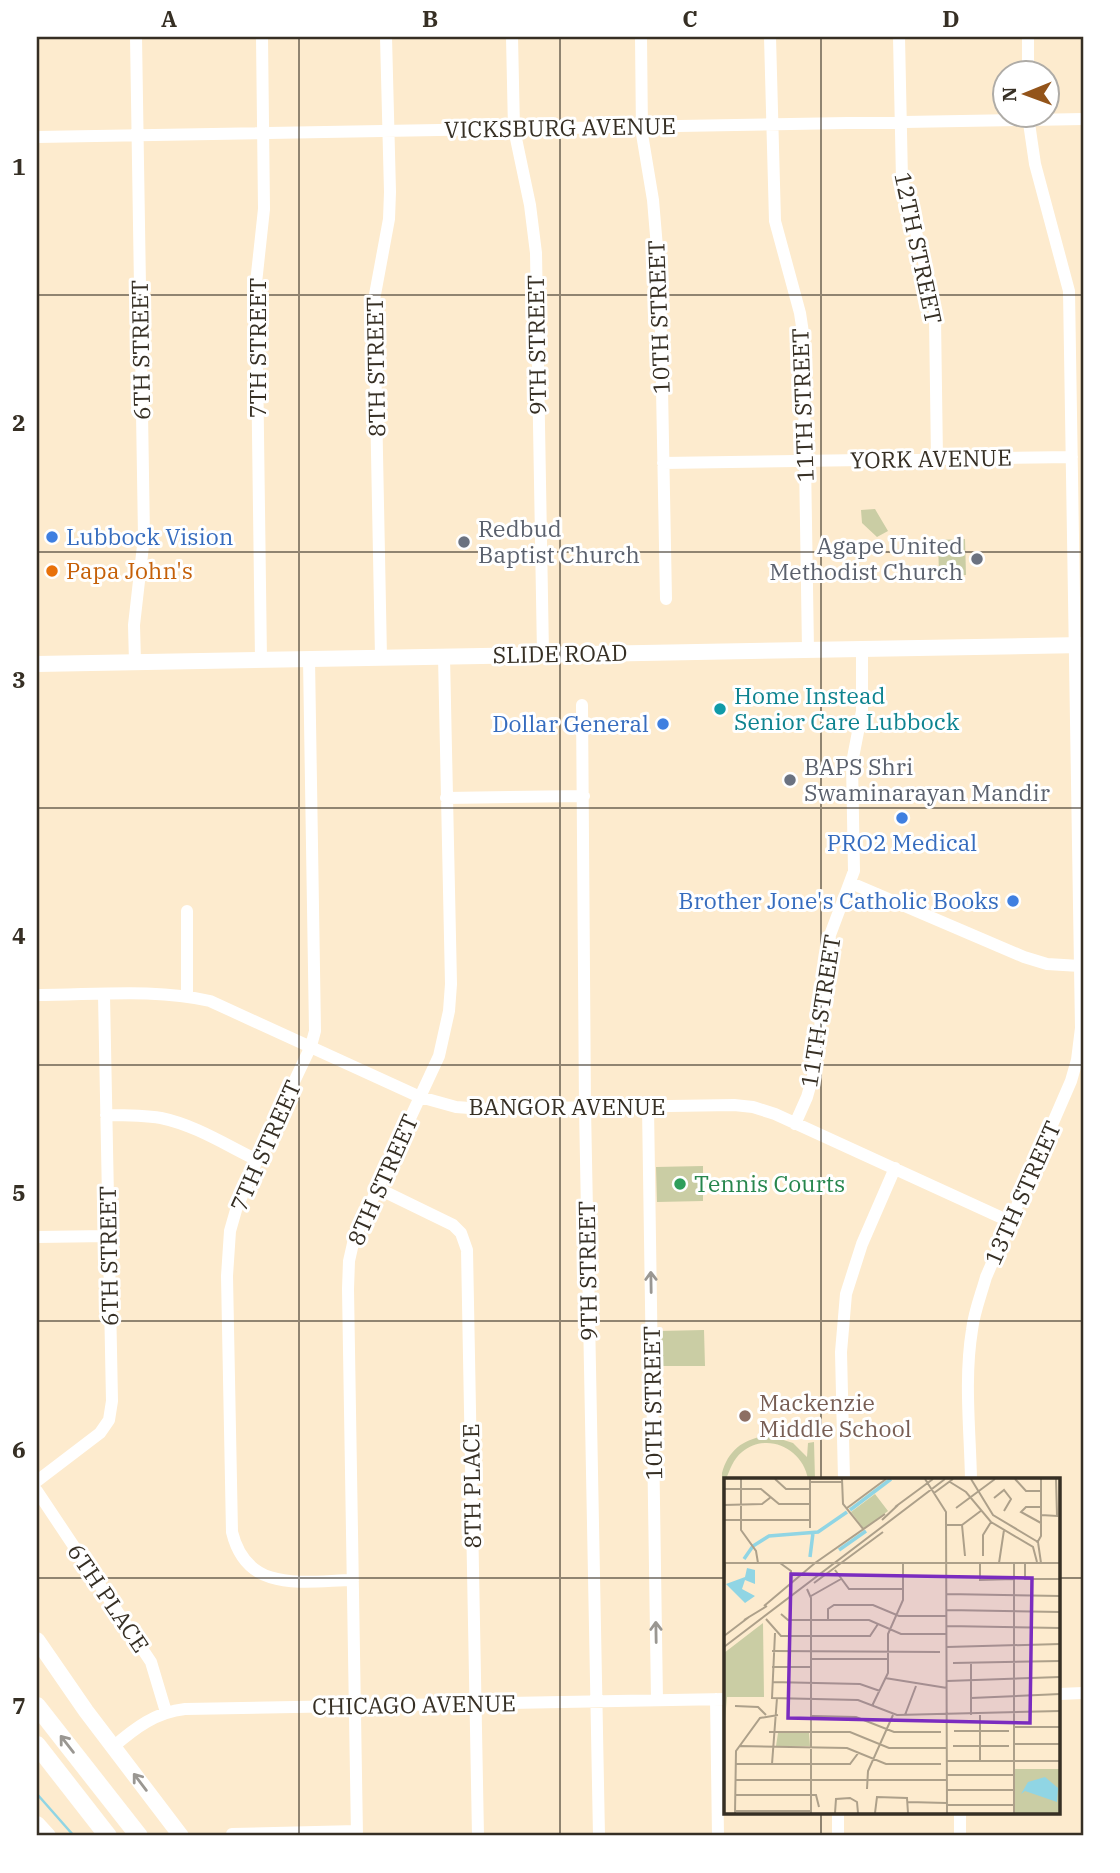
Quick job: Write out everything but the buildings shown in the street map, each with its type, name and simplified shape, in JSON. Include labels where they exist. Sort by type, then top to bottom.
[{"type":"highway","points":[[37,1706],[139,1836]]},
{"type":"highway","points":[[37,1745],[108,1836]]},
{"type":"main road","name":"SLIDE ROAD","points":[[37,664],[1079,645]]},
{"type":"main road","points":[[37,1640],[113,1747],[181,1836]]},
{"type":"main road","points":[[37,1824],[48,1836]]},
{"type":"street","name":"6TH STREET","points":[[135,662],[134,625],[144,537],[136,37]]},
{"type":"street","name":"7TH STREET","points":[[261,660],[256,283],[264,209],[262,37]]},
{"type":"street","name":"8TH STREET","points":[[381,657],[374,300],[389,219],[386,37]]},
{"type":"street","name":"9TH STREET","points":[[512,37],[514,129],[530,205],[536,253],[543,654]]},
{"type":"street","name":"10TH STREET","points":[[641,37],[642,127],[653,200],[659,271],[666,599]]},
{"type":"street","name":"11TH STREET","points":[[770,37],[775,221],[803,333],[808,650]]},
{"type":"street","name":"12TH STREET","points":[[899,37],[902,180],[934,299],[937,459]]},
{"type":"street","points":[[1028,37],[1028,60]]},
{"type":"street","name":"VICKSBURG AVENUE","points":[[1060,118],[1083,118]]},
{"type":"street","name":"VICKSBURG AVENUE","points":[[37,137],[990,119]]},
{"type":"street","name":"13TH STREET","points":[[971,1478],[969,1380],[972,1330],[986,1277],[1080,1060],[1079,645],[1072,457],[1077,382],[1069,292],[1034,164],[1030,130]]},
{"type":"street","name":"YORK AVENUE","points":[[663,464],[1072,457]]},
{"type":"street","name":"11TH STREET","points":[[795,1124],[807,1097],[816,1065],[830,935],[851,883],[855,856],[852,763],[862,711],[862,649]]},
{"type":"street","name":"8TH STREET","points":[[357,1834],[349,1261],[354,1239],[439,1056],[449,1011],[451,984],[444,656]]},
{"type":"street","name":"7TH STREET","points":[[309,659],[316,1031],[236,1210],[227,1249],[231,1522],[235,1545],[241,1555],[247,1564],[266,1577],[280,1581],[353,1580]]},
{"type":"street","name":"9TH STREET","points":[[582,705],[585,1108],[599,1836]]},
{"type":"street","points":[[446,798],[584,796]]},
{"type":"street","points":[[851,883],[1024,957],[1047,964],[1080,966]]},
{"type":"street","points":[[187,911],[187,996]]},
{"type":"street","name":"6TH STREET","points":[[37,1481],[100,1433],[109,1420],[112,1401],[104,995]]},
{"type":"street","name":"BANGOR AVENUE","points":[[37,996],[187,996],[223,1005],[420,1097],[456,1107],[753,1107],[1011,1222]]},
{"type":"street","name":"10TH STREET","points":[[648,1107],[657,1700]]},
{"type":"street","points":[[106,1115],[142,1115],[171,1121],[195,1129],[257,1160]]},
{"type":"street","points":[[844,1478],[841,1352],[846,1294],[862,1244],[895,1168]]},
{"type":"street","name":"8TH PLACE","points":[[377,1188],[453,1225],[461,1233],[467,1250],[478,1836]]},
{"type":"street","points":[[37,1237],[108,1236]]},
{"type":"street","name":"6TH PLACE","points":[[37,1491],[100,1597],[151,1662],[166,1712]]},
{"type":"street","points":[[217,1523],[231,1522]]},
{"type":"street","points":[[1060,1694],[1083,1693]]},
{"type":"street","points":[[718,1836],[721,1699]]},
{"type":"street","name":"CHICAGO AVENUE","points":[[113,1747],[142,1724],[166,1712],[185,1709],[721,1699]]},
{"type":"street","points":[[838,1814],[838,1836]]},
{"type":"street","points":[[960,1814],[960,1836]]},
{"type":"street","points":[[232,1833],[357,1834]]},
{"type":"green space","points":[[875,509],[888,531],[877,537],[862,523],[861,510]]},
{"type":"green space","points":[[965,539],[966,575],[939,575],[938,540]]},
{"type":"green space","name":"Tennis Courts","points":[[703,1166],[703,1201],[657,1202],[656,1167]]},
{"type":"green space","points":[[704,1330],[705,1366],[658,1366],[658,1331]]},
{"type":"green space","points":[[771,1436],[793,1443],[807,1457],[808,1443],[814,1442],[815,1478],[808,1478],[805,1468],[792,1452],[773,1443],[752,1446],[734,1461],[726,1478],[724,1478],[724,1621],[722,1473],[734,1451],[747,1441]]},
{"type":"waterway","points":[[37,1794],[74,1836]]},
{"type":"place","name":"Lubbock Vision","points":[[52,537]]},
{"type":"place","name":"Redbud Baptist Church","points":[[464,542]]},
{"type":"place","name":"Agape United Methodist Church","points":[[977,559]]},
{"type":"place","name":"Papa John's","points":[[52,571]]},
{"type":"place","name":"Home Instead Senior Care Lubbock","points":[[720,709]]},
{"type":"place","name":"Dollar General","points":[[663,724]]},
{"type":"place","name":"BAPS Shri Swaminarayan Mandir","points":[[790,780]]},
{"type":"place","name":"PRO2 Medical","points":[[902,818]]},
{"type":"place","name":"Brother Jone's Catholic Books","points":[[1013,901]]},
{"type":"place","name":"Tennis Courts","points":[[680,1184]]},
{"type":"place","name":"Mackenzie Middle School","points":[[745,1416]]}]
